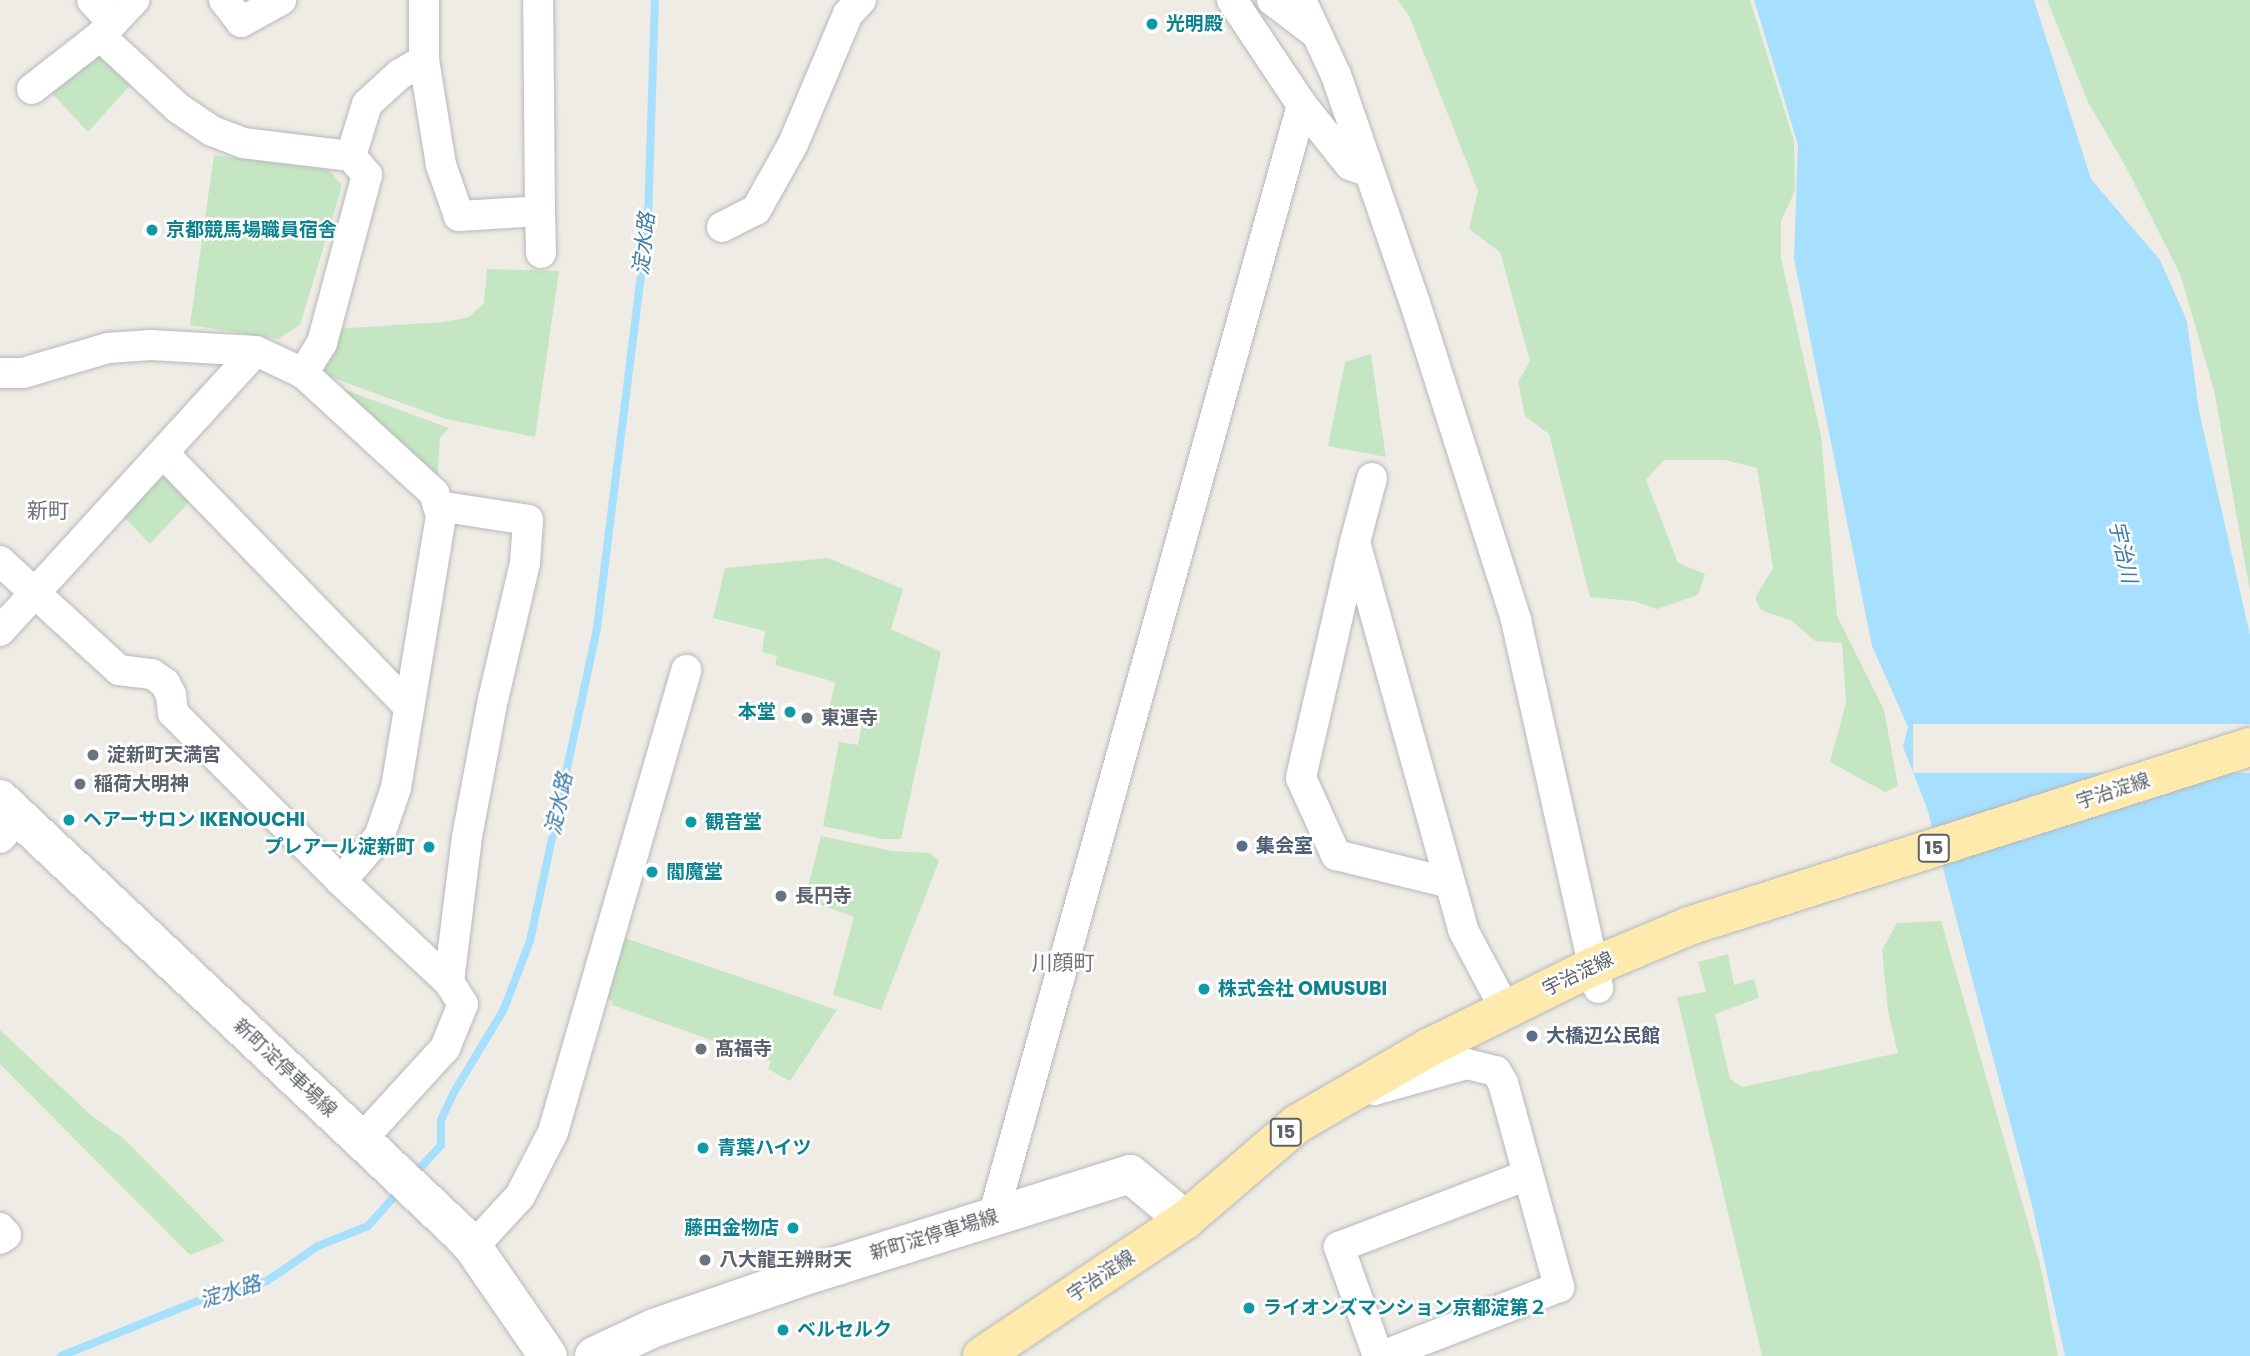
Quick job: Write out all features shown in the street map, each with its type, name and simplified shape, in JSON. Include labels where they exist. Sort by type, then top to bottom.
[{"type":"main road","name":"宇治淀線","points":[[982,1356],[1185,1220],[1297,1124],[1430,1047],[1505,1010],[1604,969],[1689,926],[2250,747]]},
{"type":"main road","name":"新町淀停車場線","points":[[6,818],[436,1209],[473,1247],[548,1356]]},
{"type":"main road","name":"新町淀停車場線","points":[[594,1356],[654,1328],[724,1303],[1130,1174],[1185,1220]]},
{"type":"street","points":[[92,0],[107,29],[178,108],[212,131],[243,143],[351,156],[367,175],[322,343],[303,373]]},
{"type":"street","points":[[32,89],[107,29],[134,0]]},
{"type":"street","points":[[224,0],[241,22],[281,0]]},
{"type":"street","points":[[425,0],[424,61],[441,165],[459,216],[540,211]]},
{"type":"street","points":[[538,0],[541,253]]},
{"type":"street","points":[[722,227],[756,210],[793,144],[848,14],[861,0]]},
{"type":"street","points":[[1232,0],[1302,105],[1350,165],[1370,172]]},
{"type":"street","points":[[1272,0],[1314,32]]},
{"type":"street","points":[[1301,0],[1336,75],[1370,172],[1516,620],[1604,969]]},
{"type":"street","points":[[351,156],[367,104],[400,74],[424,61]]},
{"type":"street","points":[[993,1217],[1302,105]]},
{"type":"street","points":[[0,373],[23,373],[108,348],[151,345],[256,351],[303,373],[434,493],[441,516],[396,788],[379,837],[341,881]]},
{"type":"street","points":[[0,631],[256,351]]},
{"type":"street","points":[[164,454],[410,707]]},
{"type":"street","points":[[1372,478],[1301,778],[1336,855],[1450,883]]},
{"type":"street","points":[[438,506],[528,520],[524,563],[493,699],[467,837],[449,982]]},
{"type":"street","points":[[1355,542],[1463,930],[1505,1010]]},
{"type":"street","points":[[0,561],[120,670],[152,674],[165,683],[171,695],[173,713],[341,881],[449,982],[463,1004],[446,1048],[366,1145]]},
{"type":"street","points":[[473,1247],[520,1196],[539,1164],[553,1132],[686,670]]},
{"type":"street","points":[[1339,1099],[1467,1064],[1496,1071],[1503,1083],[1559,1287],[1380,1356],[1339,1247],[1528,1175]]},
{"type":"street","points":[[0,1228],[6,1235],[0,1239]]},
{"type":"green space","points":[[1398,0],[1750,0],[1794,141],[1795,191],[1781,221],[1781,258],[1821,436],[1837,616],[1884,710],[1898,786],[1885,792],[1830,762],[1846,703],[1842,643],[1815,641],[1792,621],[1761,610],[1755,598],[1773,568],[1757,468],[1725,460],[1664,460],[1646,480],[1678,563],[1705,574],[1698,595],[1657,609],[1633,601],[1590,597],[1549,434],[1525,416],[1518,382],[1530,361],[1500,252],[1469,229],[1478,191],[1410,18]]},
{"type":"green space","points":[[2047,0],[2250,0],[2250,591],[2214,390],[2180,274],[2126,167],[2088,102]]},
{"type":"green space","points":[[96,48],[131,84],[88,132],[49,90]]},
{"type":"green space","points":[[214,155],[329,170],[342,186],[300,325],[278,339],[190,325]]},
{"type":"green space","points":[[487,269],[559,271],[535,437],[446,419],[322,374],[335,329],[444,322],[469,317],[484,303]]},
{"type":"green space","points":[[1371,354],[1386,457],[1328,446],[1345,362]]},
{"type":"green space","points":[[321,381],[449,428],[440,438],[437,485]]},
{"type":"green space","points":[[175,476],[194,497],[150,544],[123,516],[157,478]]},
{"type":"green space","points":[[828,558],[903,589],[891,629],[941,652],[901,839],[883,839],[823,826],[839,742],[858,745],[864,714],[830,706],[835,682],[775,665],[777,656],[762,652],[765,631],[713,618],[725,568]]},
{"type":"green space","points":[[821,836],[892,851],[930,853],[939,861],[881,1010],[833,995],[854,917],[805,899]]},
{"type":"green space","points":[[1941,921],[2040,1264],[2058,1356],[1762,1356],[1677,997],[1706,992],[1698,962],[1728,954],[1734,985],[1754,979],[1759,998],[1715,1014],[1730,1079],[1742,1087],[1898,1053],[1888,1011],[1882,950],[1897,923]]},
{"type":"green space","points":[[625,938],[837,1010],[790,1081],[768,1069],[771,1061],[612,1005],[613,1001],[607,999]]},
{"type":"green space","points":[[0,1030],[92,1116],[124,1139],[225,1241],[190,1255],[0,1064]]},
{"type":"water","name":"宇治川","points":[[1754,0],[2034,0],[2091,179],[2160,260],[2187,321],[2199,411],[2250,635],[2250,1356],[2065,1356],[2032,1205],[1927,808],[1903,747],[1908,727],[1872,646],[1794,259],[1798,145]]},
{"type":"pier","points":[[1913,724],[2250,724],[2250,773],[1913,773]]},
{"type":"waterway","name":"淀水路","points":[[413,1176],[441,1145],[441,1120],[453,1094],[504,1009],[530,941],[597,628],[648,221],[655,0]]},
{"type":"waterway","name":"淀水路","points":[[61,1356],[225,1290],[267,1281],[318,1246],[368,1226],[400,1190]]},
{"type":"place","name":"光明殿","points":[[1152,24]]},
{"type":"place","name":"京都競馬場職員宿舎","points":[[152,230]]},
{"type":"place","name":"本堂","points":[[790,712]]},
{"type":"place","name":"東運寺","points":[[807,718]]},
{"type":"place","name":"淀新町天満宮","points":[[93,755]]},
{"type":"place","name":"稲荷大明神","points":[[80,784]]},
{"type":"place","name":"ヘアーサロン IKENOUCHI","points":[[69,820]]},
{"type":"place","name":"観音堂","points":[[691,822]]},
{"type":"place","name":"集会室","points":[[1242,846]]},
{"type":"place","name":"プレアール淀新町","points":[[429,847]]},
{"type":"place","name":"閻魔堂","points":[[652,872]]},
{"type":"place","name":"長円寺","points":[[781,896]]},
{"type":"place","name":"株式会社 OMUSUBI","points":[[1204,989]]},
{"type":"place","name":"大橋辺公民館","points":[[1532,1036]]},
{"type":"place","name":"髙福寺","points":[[701,1049]]},
{"type":"place","name":"青葉ハイツ","points":[[703,1148]]},
{"type":"place","name":"藤田金物店","points":[[793,1228]]},
{"type":"place","name":"八大龍王辨財天","points":[[705,1260]]},
{"type":"place","name":"ライオンズマンション京都淀第２","points":[[1249,1308]]},
{"type":"place","name":"ベルセルク","points":[[783,1330]]},
{"type":"district","name":"新町","points":[[48,511]]},
{"type":"district","name":"川顔町","points":[[1063,963]]}]
